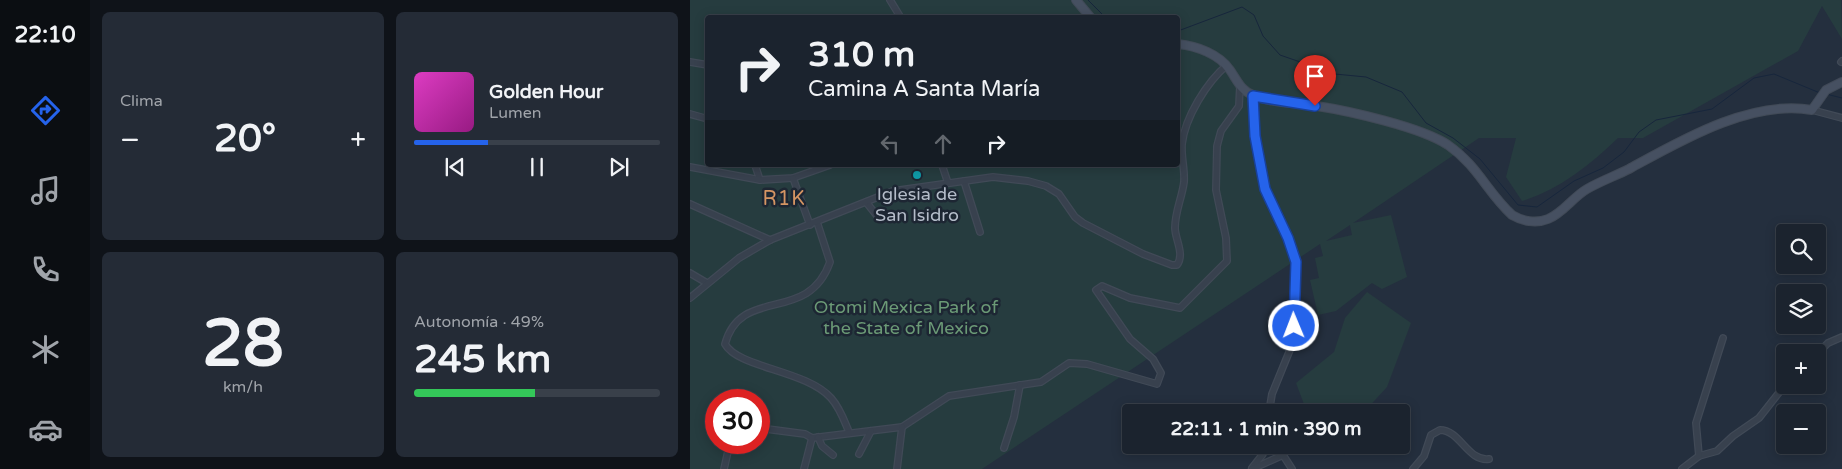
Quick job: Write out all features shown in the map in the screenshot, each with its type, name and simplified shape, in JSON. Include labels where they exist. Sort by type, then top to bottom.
[{"type":"main road","points":[[1076,0],[1089,15]]},
{"type":"main road","points":[[1180,45],[1209,53],[1226,65],[1240,85],[1253,96],[1327,108],[1404,126],[1434,136],[1473,166],[1512,215],[1518,219],[1537,221],[1553,217],[1587,189],[1683,140],[1759,113],[1813,108],[1826,90],[1842,82]]},
{"type":"street","points":[[890,0],[899,15]]},
{"type":"street","points":[[690,62],[705,64]]},
{"type":"street","points":[[690,298],[739,258],[770,240],[893,192],[993,177],[1046,186],[1059,194],[1075,217],[1083,223],[1143,254],[1172,265],[1179,261],[1175,218],[1184,177],[1182,144],[1190,120],[1203,92],[1210,81],[1226,65]]},
{"type":"street","points":[[815,438],[849,432],[902,427],[931,406],[949,396],[1041,382],[1069,363],[1118,372],[1152,384],[1160,382],[1162,373],[1158,364],[1130,339],[1096,290],[1102,286],[1130,298],[1180,308],[1227,261],[1226,238],[1216,190],[1216,154],[1221,131],[1240,106],[1240,85]]},
{"type":"street","points":[[1253,96],[1255,136],[1265,189],[1288,238],[1296,262],[1293,306],[1294,340],[1272,394],[1270,404]]},
{"type":"street","points":[[1813,108],[1842,118]]},
{"type":"street","points":[[690,114],[705,118]]},
{"type":"street","points":[[690,167],[760,180],[793,178],[824,167]]},
{"type":"street","points":[[756,167],[760,180]]},
{"type":"street","points":[[943,167],[948,183]]},
{"type":"street","points":[[793,178],[810,225]]},
{"type":"street","points":[[964,181],[980,232]]},
{"type":"street","points":[[866,202],[878,217]]},
{"type":"street","points":[[690,204],[770,240]]},
{"type":"street","points":[[817,222],[830,262],[815,288],[805,295],[781,305],[748,311],[733,323],[725,344],[736,355],[805,379],[820,388],[832,398],[842,414],[849,432]]},
{"type":"street","points":[[690,273],[707,283]]},
{"type":"street","points":[[1826,345],[1842,337]]},
{"type":"street","points":[[1699,456],[1696,423],[1723,338]]},
{"type":"street","points":[[1004,448],[1014,417],[1020,385]]},
{"type":"street","points":[[1682,469],[1699,456],[1717,451],[1733,436],[1759,418],[1777,394]]},
{"type":"street","points":[[896,469],[902,427]]},
{"type":"street","points":[[770,429],[805,434],[815,438],[833,455]]},
{"type":"street","points":[[1413,469],[1424,456],[1431,435],[1440,430],[1450,434],[1478,458],[1489,459]]},
{"type":"street","points":[[859,454],[871,431]]},
{"type":"street","points":[[804,469],[815,438]]},
{"type":"street","points":[[724,469],[727,454]]},
{"type":"street","points":[[1252,469],[1263,454]]},
{"type":"street","points":[[1252,469],[1283,455],[1292,469]]},
{"type":"green space","name":"Otomi Mexica Park of the State of Mexico","points":[[690,0],[1841,0],[1842,39],[1822,6],[1798,51],[1643,138],[1618,138],[1574,175],[1536,196],[1522,201],[1506,177],[1516,138],[1479,138],[1353,223],[1391,215],[1407,277],[1382,289],[1372,283],[1336,311],[1318,315],[1310,280],[1319,278],[1315,258],[1323,256],[1320,244],[982,469],[690,469]],"holes":[[[1350,225],[1352,235],[1326,241]]]},
{"type":"green space","points":[[1367,292],[1411,323],[1387,387],[1371,404],[1304,404],[1296,383],[1334,352],[1345,318]]},
{"type":"waterway","points":[[1088,0],[1103,15]]},
{"type":"waterway","points":[[1180,30],[1242,7],[1254,15],[1263,36],[1280,55],[1335,74],[1366,77],[1402,92],[1426,123],[1453,138],[1480,159],[1518,205],[1537,207],[1574,181],[1603,168],[1624,152],[1639,132],[1656,120],[1712,109],[1754,78],[1774,74],[1820,93]]},
{"type":"waterway","points":[[1826,94],[1842,98]]},
{"type":"place","name":"Iglesia de San Isidro","points":[[917,175]]},
{"type":"district","name":"R1K","points":[[784,198]]},
{"type":"route","points":[[1294,326],[1293,306],[1296,262],[1288,238],[1265,189],[1259,162],[1252,105],[1253,96],[1315,106]]}]
